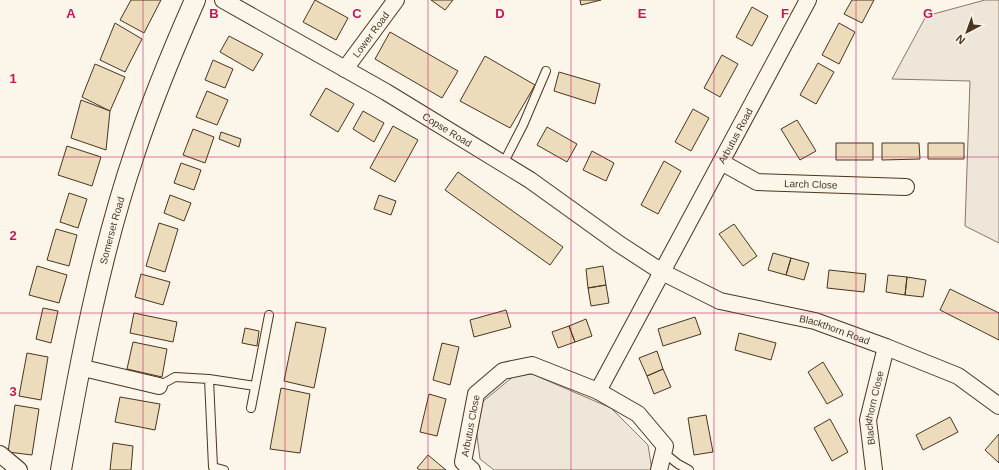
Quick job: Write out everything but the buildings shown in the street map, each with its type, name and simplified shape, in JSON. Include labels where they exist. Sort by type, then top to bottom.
[{"type":"street","name":"Somerset Road","points":[[61,470],[79,368],[101,269],[134,152],[166,66],[195,0]]},
{"type":"street","name":"Copse Road","points":[[223,0],[345,69],[530,180],[619,244],[662,272]]},
{"type":"street","name":"Lower Road","points":[[345,69],[396,0]]},
{"type":"street","name":"Arbutus Road","points":[[662,272],[808,0]]},
{"type":"street","name":"Larch Close","points":[[721,162],[757,182],[906,187]]},
{"type":"street","points":[[598,391],[662,272]]},
{"type":"street","name":"Blackthorn Road","points":[[662,272],[720,301],[815,321],[886,347],[958,376],[999,406]]},
{"type":"street","name":"Blackthorn Close","points":[[874,470],[868,420],[886,347]]},
{"type":"street","name":"Arbutus Close","points":[[472,470],[463,462],[476,394],[503,371],[532,365],[598,391],[638,414],[665,446],[663,452]]},
{"type":"street","points":[[79,368],[159,386]]},
{"type":"street","points":[[659,470],[663,452]]},
{"type":"street","points":[[0,454],[19,470]]},
{"type":"lane","points":[[503,164],[523,125],[546,71]]},
{"type":"lane","points":[[251,408],[269,315]]},
{"type":"lane","points":[[159,386],[175,377],[209,379],[255,386]]},
{"type":"lane","points":[[209,379],[213,468],[224,470]]},
{"type":"lane","points":[[663,452],[678,464],[689,470]]},
{"type":"shaded area","points":[[985,0],[999,0],[999,243],[965,226],[970,81],[892,79],[926,16]]},
{"type":"shaded area","points":[[532,374],[611,408],[648,445],[652,470],[494,470],[480,459],[476,428],[481,403],[514,376]]}]
